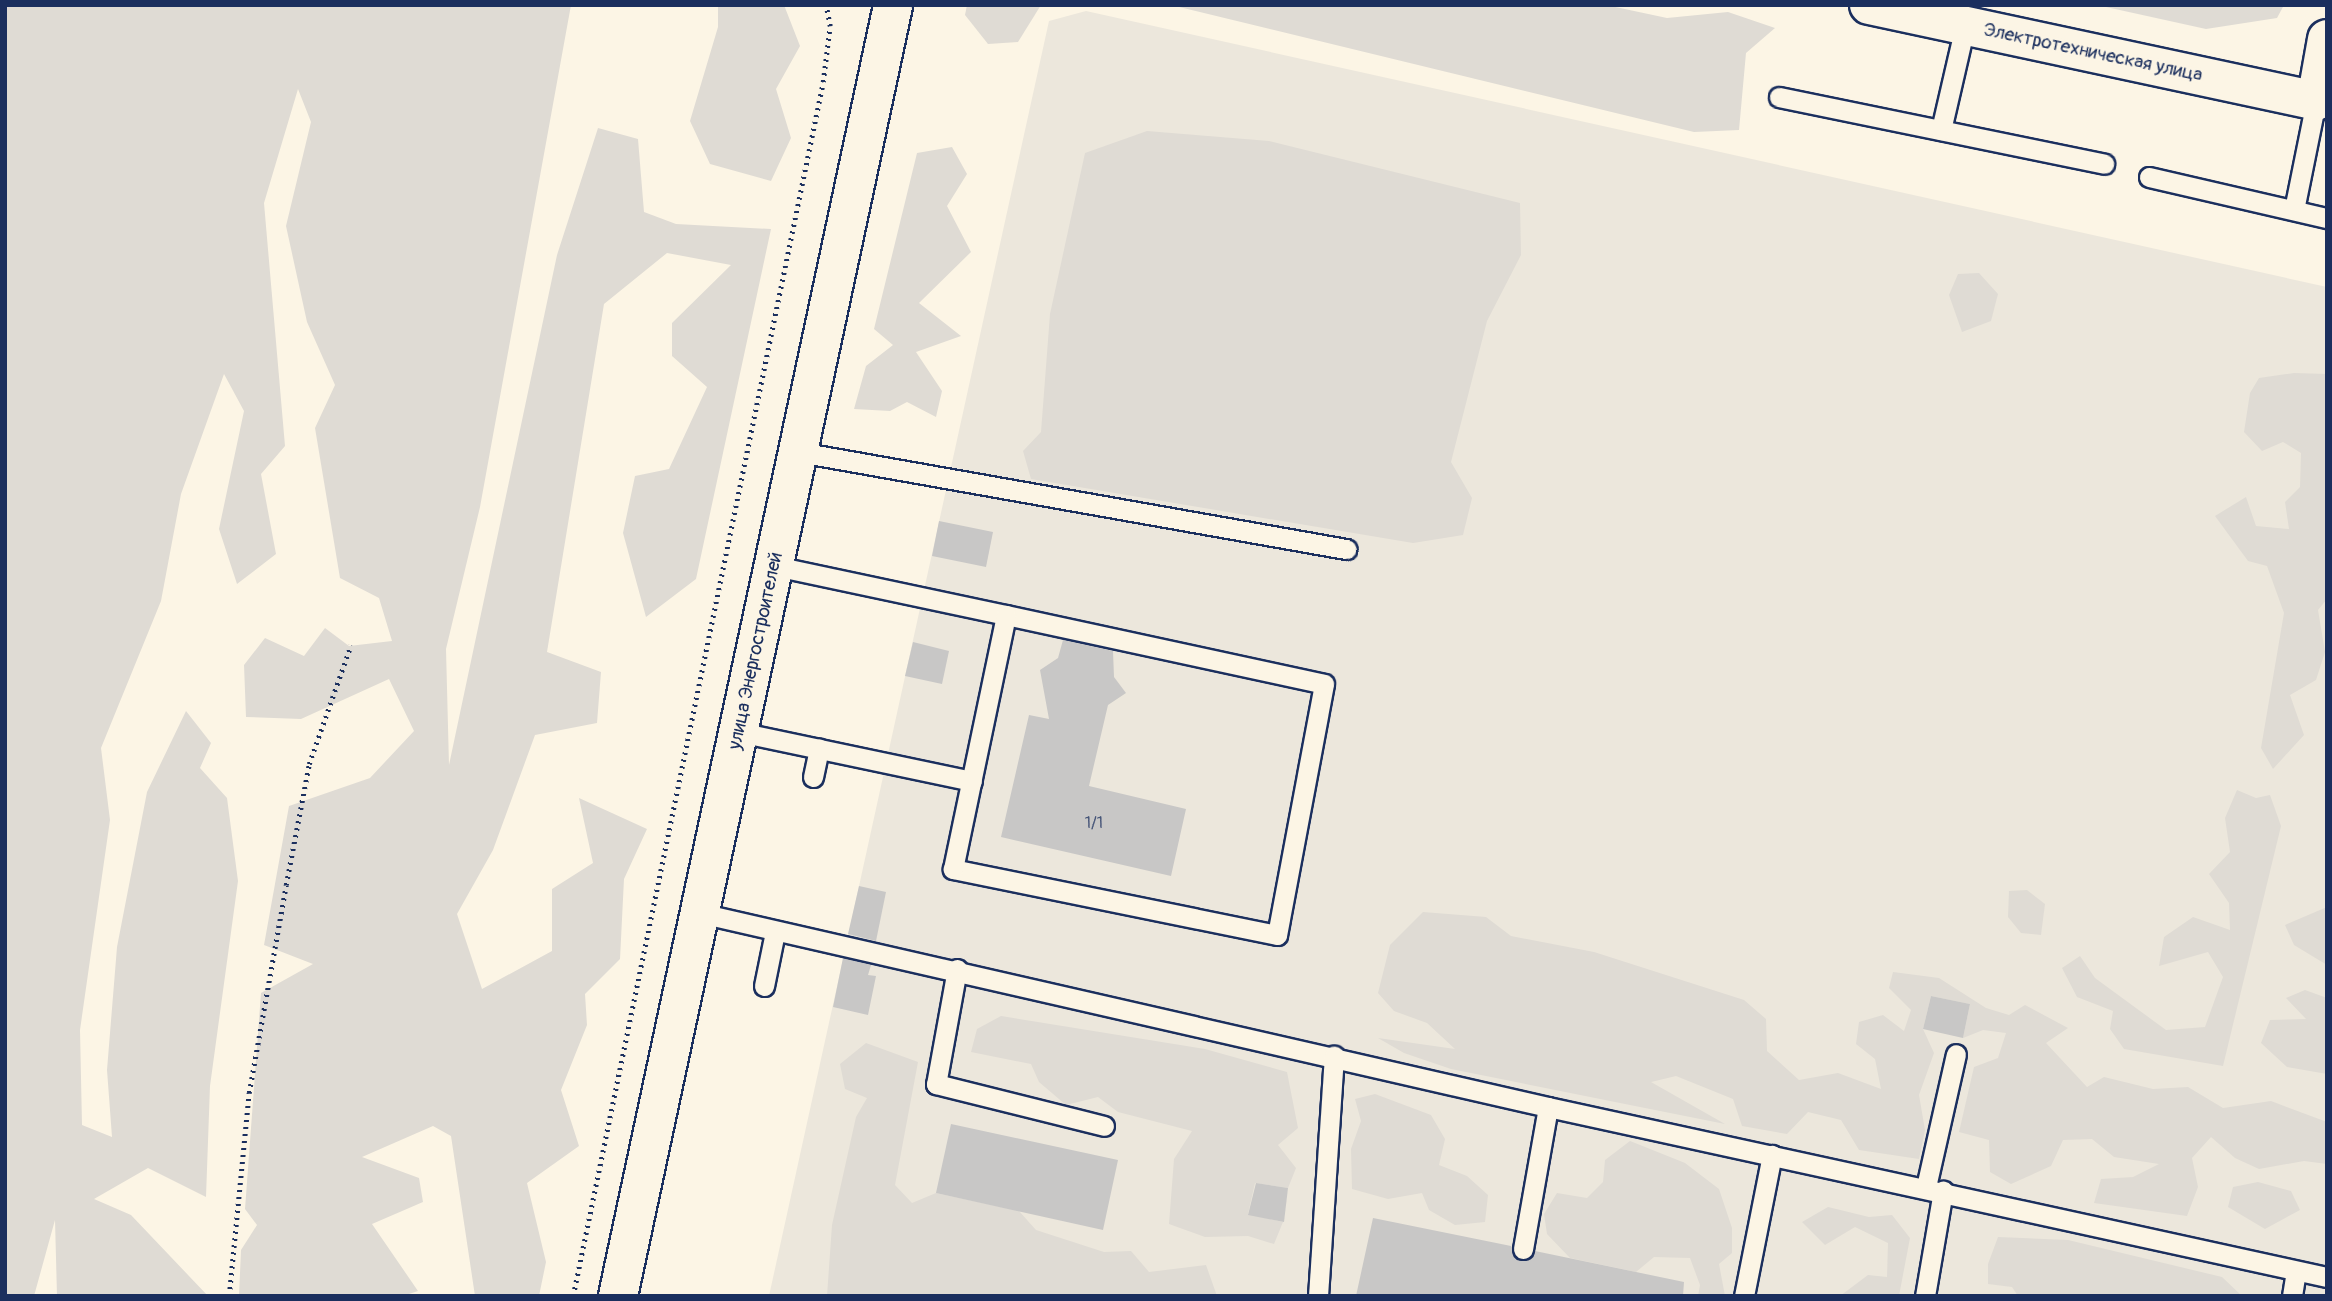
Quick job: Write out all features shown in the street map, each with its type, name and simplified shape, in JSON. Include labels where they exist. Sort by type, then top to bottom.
[{"type":"main road","name":"улица Энергостроителей","points":[[618,1296],[893,5]]},
{"type":"main road","name":"Электротехническая улица","points":[[1869,5],[2322,102]]},
{"type":"main road","points":[[2322,102],[2327,39]]},
{"type":"lane","points":[[1941,130],[1965,26]]},
{"type":"lane","points":[[1779,97],[2104,164]]},
{"type":"lane","points":[[2294,210],[2322,102]]},
{"type":"lane","points":[[2149,177],[2327,218]]},
{"type":"lane","points":[[799,452],[1346,549]]},
{"type":"lane","points":[[775,566],[1006,615],[1324,684],[1277,935],[953,869],[1006,615]]},
{"type":"lane","points":[[739,732],[972,781]]},
{"type":"lane","points":[[813,777],[819,749]]},
{"type":"lane","points":[[700,913],[1548,1107],[1934,1189],[2327,1277]]},
{"type":"lane","points":[[764,986],[775,932]]},
{"type":"lane","points":[[957,970],[936,1084],[1104,1126]]},
{"type":"lane","points":[[1925,1296],[1934,1189],[1956,1054]]},
{"type":"lane","points":[[1318,1296],[1334,1056]]},
{"type":"lane","points":[[1523,1249],[1548,1107]]},
{"type":"lane","points":[[1744,1296],[1772,1154]]},
{"type":"lane","points":[[2291,1296],[2296,1271]]},
{"type":"path","points":[[573,1296],[823,82],[826,5]]},
{"type":"path","points":[[229,1296],[249,1093],[288,871],[309,764],[351,645]]},
{"type":"shaded area","points":[[5,5],[571,5],[480,507],[446,649],[449,765],[557,255],[598,128],[638,139],[644,212],[676,224],[771,229],[696,579],[646,617],[623,533],[635,476],[669,469],[707,387],[672,356],[672,323],[731,265],[667,253],[604,304],[547,652],[601,672],[597,723],[535,735],[493,850],[457,914],[482,989],[552,951],[552,889],[593,863],[579,798],[647,829],[624,879],[620,959],[585,994],[587,1025],[561,1090],[579,1146],[527,1183],[546,1262],[539,1296],[475,1296],[451,1136],[433,1126],[362,1157],[419,1178],[423,1202],[372,1224],[418,1291],[403,1296],[239,1296],[241,1250],[257,1225],[245,1209],[261,993],[313,964],[264,945],[289,806],[370,778],[414,731],[389,679],[301,719],[246,717],[244,665],[265,638],[304,656],[325,628],[349,646],[392,641],[379,598],[340,578],[315,428],[335,385],[307,322],[286,226],[311,122],[298,89],[264,203],[285,446],[261,474],[276,554],[237,584],[219,529],[244,411],[224,374],[181,494],[161,601],[101,748],[110,820],[80,1030],[82,1125],[112,1137],[107,1070],[117,947],[147,792],[186,711],[211,743],[200,768],[227,798],[238,881],[210,1086],[206,1197],[148,1168],[94,1199],[131,1215],[208,1296],[57,1296],[55,1220],[34,1296],[5,1296]]},
{"type":"shaded area","points":[[718,5],[784,5],[800,46],[776,89],[791,138],[771,181],[710,164],[690,121],[718,27]]},
{"type":"shaded area","points":[[967,5],[1041,5],[1018,42],[988,44],[965,15]]},
{"type":"shaded area","points":[[1171,5],[1606,5],[1667,18],[1728,12],[1775,28],[1746,53],[1739,130],[1694,132]]},
{"type":"shaded area","points":[[2097,5],[2284,5],[2277,18],[2206,29]]},
{"type":"shaded area","points":[[1086,11],[2327,287],[2327,1296],[769,1296],[1049,21]]},
{"type":"shaded area","points":[[1147,131],[1269,141],[1520,203],[1521,255],[1487,321],[1451,462],[1472,498],[1463,535],[1413,543],[1031,479],[1023,451],[1041,432],[1050,314],[1085,153]]},
{"type":"shaded area","points":[[952,147],[967,174],[947,206],[971,252],[919,303],[961,336],[916,352],[942,391],[936,417],[907,402],[890,411],[854,409],[866,366],[893,345],[874,329],[917,153]]},
{"type":"shaded area","points":[[1979,273],[1998,294],[1991,321],[1962,332],[1949,295],[1958,274]]},
{"type":"shaded area","points":[[2294,373],[2327,374],[2327,599],[2318,610],[2325,652],[2316,680],[2290,695],[2304,735],[2273,769],[2261,748],[2284,613],[2267,566],[2248,561],[2215,516],[2246,497],[2256,526],[2289,529],[2285,502],[2300,487],[2301,453],[2283,442],[2262,451],[2244,432],[2250,393],[2259,378]]},
{"type":"shaded area","points":[[2237,790],[2256,798],[2270,795],[2281,826],[2223,1066],[2124,1049],[2110,1029],[2113,1011],[2077,997],[2062,968],[2080,956],[2095,978],[2166,1030],[2205,1027],[2223,977],[2208,952],[2159,966],[2164,937],[2193,917],[2230,930],[2229,903],[2209,874],[2230,852],[2225,818]]},
{"type":"shaded area","points":[[2027,890],[2045,904],[2041,935],[2021,933],[2008,917],[2009,891]]},
{"type":"shaded area","points":[[2327,907],[2327,965],[2294,945],[2285,925]]},
{"type":"shaded area","points":[[1423,912],[1486,917],[1511,936],[1594,952],[1744,1000],[1766,1019],[1767,1051],[1799,1080],[1838,1073],[1881,1089],[1875,1059],[1856,1044],[1859,1022],[1883,1015],[1904,1031],[1911,1010],[1889,988],[1893,972],[1939,978],[1986,1008],[2009,1015],[2025,1005],[2068,1028],[2046,1043],[2087,1087],[2104,1077],[2153,1089],[2188,1087],[2223,1108],[2271,1101],[2327,1122],[2327,1164],[2304,1161],[2259,1169],[2235,1158],[2211,1137],[2192,1158],[2198,1187],[2187,1216],[2094,1203],[2101,1179],[2133,1177],[2159,1164],[2114,1157],[2092,1139],[2063,1140],[2051,1166],[2011,1184],[1990,1172],[1989,1140],[1959,1132],[1974,1067],[1998,1058],[2006,1033],[1983,1030],[1963,1038],[1970,1004],[1931,996],[1923,1029],[1934,1053],[1919,1095],[1925,1130],[1919,1159],[1859,1150],[1841,1120],[1808,1112],[1787,1134],[1742,1126],[1733,1099],[1676,1076],[1651,1082],[1725,1124],[1451,1069],[1404,1053],[1378,1038],[1455,1049],[1427,1023],[1394,1011],[1378,993],[1390,945]]},
{"type":"shaded area","points":[[2305,990],[2327,998],[2327,1074],[2287,1067],[2261,1043],[2270,1020],[2306,1019],[2286,998]]},
{"type":"shaded area","points":[[1001,1016],[1205,1049],[1287,1072],[1298,1128],[1278,1145],[1296,1168],[1288,1188],[1255,1183],[1248,1214],[1283,1222],[1274,1244],[1248,1236],[1205,1237],[1169,1224],[1174,1159],[1192,1131],[1118,1112],[1098,1097],[1066,1105],[1039,1082],[1031,1064],[971,1052],[977,1029]]},
{"type":"shaded area","points":[[866,1043],[918,1062],[895,1185],[912,1203],[936,1193],[1019,1211],[1036,1230],[1104,1252],[1131,1251],[1149,1272],[1206,1265],[1217,1296],[827,1296],[832,1225],[856,1117],[867,1098],[845,1089],[840,1064]]},
{"type":"shaded area","points":[[1375,1094],[1431,1115],[1445,1139],[1439,1165],[1467,1176],[1488,1195],[1485,1222],[1455,1225],[1429,1210],[1422,1193],[1388,1199],[1352,1189],[1351,1149],[1361,1121],[1355,1099]]},
{"type":"shaded area","points":[[1630,1141],[1685,1163],[1719,1189],[1732,1228],[1732,1253],[1719,1264],[1725,1296],[1698,1296],[1700,1285],[1690,1258],[1654,1257],[1636,1272],[1570,1258],[1547,1234],[1544,1214],[1557,1193],[1587,1198],[1603,1182],[1605,1160]]},
{"type":"shaded area","points":[[2258,1182],[2291,1191],[2300,1210],[2265,1229],[2228,1207],[2233,1187]]},
{"type":"shaded area","points":[[1828,1207],[1869,1217],[1892,1215],[1910,1238],[1899,1296],[1840,1296],[1868,1275],[1887,1277],[1888,1243],[1855,1227],[1825,1245],[1802,1222]]},
{"type":"shaded area","points":[[1998,1237],[2068,1240],[2222,1277],[2242,1296],[2018,1296],[2012,1287],[1988,1284],[1988,1264]]},
{"type":"building","points":[[939,521],[993,532],[986,567],[932,556]]},
{"type":"building","points":[[1063,640],[1113,651],[1114,677],[1126,693],[1108,705],[1089,786],[1186,809],[1171,876],[1001,837],[1029,715],[1049,719],[1040,670],[1058,658]]},
{"type":"building","points":[[913,642],[949,651],[942,684],[905,676]]},
{"type":"building","points":[[859,886],[886,892],[876,941],[848,934]]},
{"type":"building","points":[[843,958],[871,965],[868,975],[876,976],[868,1015],[833,1007]]},
{"type":"building","points":[[1931,996],[1970,1004],[1963,1038],[1923,1029]]},
{"type":"building","points":[[951,1124],[1118,1160],[1103,1230],[936,1193]]},
{"type":"building","points":[[1256,1183],[1288,1188],[1284,1222],[1248,1215]]},
{"type":"building","points":[[1373,1218],[1511,1246],[1520,1261],[1535,1251],[1684,1282],[1683,1296],[1356,1296]]}]
